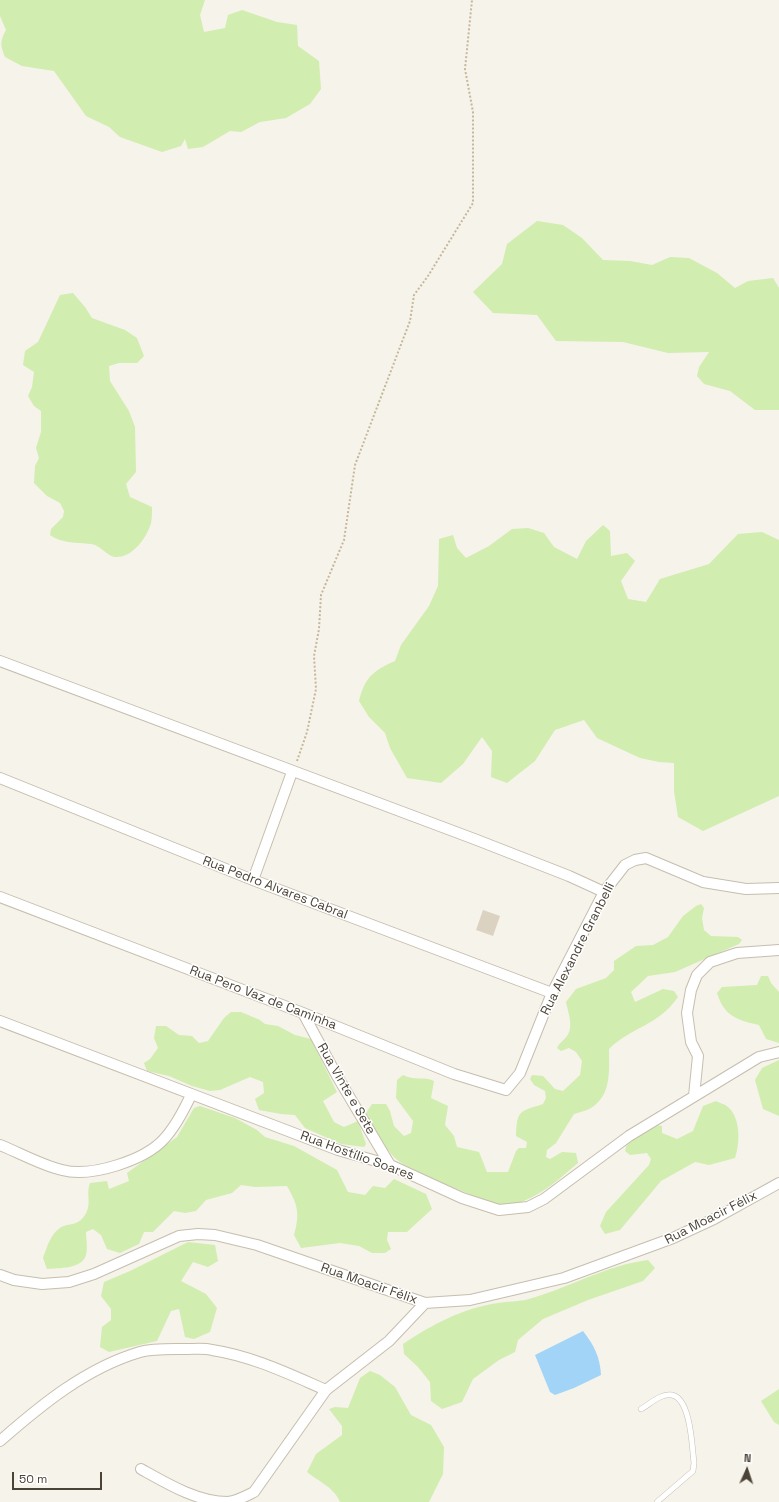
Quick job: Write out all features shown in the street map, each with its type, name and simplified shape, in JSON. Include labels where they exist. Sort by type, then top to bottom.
[{"type":"street","points":[[0,661],[292,772],[477,840],[569,876],[604,892]]},
{"type":"street","points":[[253,880],[292,772]]},
{"type":"street","name":"Rua Pedro Alvares Cabral","points":[[0,778],[253,880],[552,993]]},
{"type":"street","name":"Rua Alexandre Granbelli","points":[[520,1073],[552,993],[604,892],[625,865],[635,860],[646,858],[703,882],[746,889],[779,888]]},
{"type":"street","name":"Rua Pero Vaz de Caminha","points":[[0,897],[303,1013],[454,1074],[498,1089],[506,1090],[520,1073]]},
{"type":"street","points":[[694,1096],[698,1056],[691,1042],[687,1013],[691,990],[696,975],[710,962],[737,953],[779,950]]},
{"type":"street","name":"Rua Vinte e Sete","points":[[303,1013],[337,1076],[390,1165]]},
{"type":"street","name":"Rua Hostílio Soares","points":[[0,1021],[338,1150],[390,1165],[462,1198],[499,1210],[528,1207],[544,1199],[630,1136],[759,1057],[779,1052]]},
{"type":"street","points":[[0,1145],[63,1171],[91,1172],[117,1165],[150,1152],[164,1139],[176,1123],[183,1113],[191,1095]]},
{"type":"street","name":"Rua Moacir Félix","points":[[0,1275],[14,1280],[42,1284],[69,1282],[94,1274],[179,1236],[198,1234],[215,1235],[257,1245],[425,1303],[470,1300],[564,1278],[673,1238],[714,1219],[779,1183]]},
{"type":"street","points":[[141,1469],[173,1487],[206,1499],[228,1502],[242,1498],[254,1492],[326,1390],[389,1340],[425,1303]]},
{"type":"street","points":[[0,1441],[38,1408],[66,1389],[105,1366],[141,1352],[177,1349],[211,1349],[271,1366],[326,1390]]},
{"type":"lane","points":[[641,1409],[658,1398],[672,1395],[679,1399],[686,1408],[694,1463],[693,1471],[657,1502]]},
{"type":"path","points":[[292,772],[307,732],[316,689],[314,656],[321,595],[344,540],[355,465],[410,321],[414,295],[428,276],[473,203],[473,112],[465,69],[472,0]]},
{"type":"green space","points":[[0,0],[205,0],[200,15],[204,32],[225,28],[228,15],[242,10],[277,22],[297,25],[298,46],[319,61],[321,89],[310,104],[286,118],[260,122],[241,132],[230,131],[203,147],[188,149],[185,139],[181,146],[162,152],[120,137],[109,127],[86,116],[54,71],[22,66],[5,57],[1,43],[6,30],[0,16]]},
{"type":"green space","points":[[537,221],[563,225],[582,238],[603,260],[630,261],[652,265],[670,257],[689,258],[717,273],[735,288],[748,281],[773,278],[779,288],[779,410],[755,410],[730,391],[704,384],[697,376],[699,367],[709,352],[668,353],[623,342],[556,341],[537,315],[493,313],[473,292],[502,264],[507,244]]},
{"type":"green space","points":[[73,293],[92,318],[125,330],[137,338],[144,356],[137,363],[119,363],[109,366],[110,381],[129,411],[135,427],[136,472],[126,484],[130,497],[152,507],[151,523],[143,540],[128,554],[122,556],[115,557],[109,555],[97,546],[60,540],[50,535],[51,529],[63,517],[64,511],[60,503],[47,496],[34,483],[35,466],[39,458],[36,448],[41,432],[41,411],[34,406],[28,396],[32,387],[34,372],[23,365],[25,351],[38,342],[60,295]]},
{"type":"green space","points":[[603,525],[610,531],[611,556],[627,553],[635,561],[621,581],[628,599],[646,602],[660,579],[709,564],[738,534],[762,532],[779,540],[779,796],[703,831],[678,817],[674,791],[674,763],[640,758],[597,738],[584,720],[555,730],[535,761],[507,783],[491,777],[492,751],[482,737],[463,764],[441,783],[407,778],[390,748],[385,733],[369,717],[359,701],[367,680],[381,668],[395,661],[401,645],[429,606],[438,586],[439,539],[453,535],[457,548],[466,558],[489,546],[512,529],[528,528],[544,533],[554,547],[577,559],[586,541]]},
{"type":"green space","points":[[701,904],[704,908],[702,918],[704,930],[711,936],[738,937],[742,940],[739,944],[675,972],[648,976],[631,992],[635,1002],[663,989],[674,991],[678,997],[662,1014],[626,1036],[609,1049],[608,1082],[603,1096],[598,1103],[591,1108],[574,1114],[556,1143],[547,1150],[546,1157],[550,1159],[562,1152],[576,1153],[578,1163],[556,1181],[540,1193],[523,1201],[511,1205],[502,1205],[493,1203],[430,1178],[403,1164],[387,1149],[366,1113],[372,1104],[386,1104],[390,1111],[394,1126],[404,1136],[411,1133],[413,1121],[396,1098],[397,1080],[403,1075],[411,1078],[426,1079],[434,1081],[431,1098],[448,1106],[445,1125],[454,1136],[457,1147],[479,1152],[487,1172],[508,1172],[516,1151],[519,1148],[526,1148],[527,1142],[516,1136],[517,1121],[519,1116],[525,1111],[543,1104],[546,1098],[545,1091],[534,1085],[530,1079],[532,1075],[543,1076],[555,1089],[563,1091],[580,1075],[582,1061],[576,1052],[569,1048],[561,1051],[557,1048],[567,1036],[570,1028],[570,1019],[566,1002],[576,989],[606,978],[614,970],[614,961],[636,946],[653,945],[668,937],[683,916]]},
{"type":"green space","points":[[761,976],[768,976],[771,983],[779,992],[779,1043],[766,1039],[759,1025],[732,1016],[723,1007],[717,993],[722,987],[757,985]]},
{"type":"green space","points":[[231,1012],[241,1012],[260,1020],[265,1024],[278,1026],[295,1035],[311,1039],[337,1092],[323,1101],[334,1122],[344,1127],[358,1121],[366,1144],[364,1147],[341,1144],[305,1128],[295,1115],[259,1110],[255,1099],[264,1093],[263,1082],[250,1077],[220,1090],[210,1091],[192,1086],[169,1076],[147,1071],[144,1063],[150,1059],[158,1048],[154,1038],[156,1026],[166,1026],[179,1035],[192,1036],[199,1043],[208,1041],[224,1018]]},
{"type":"green space","points":[[779,1060],[779,1116],[763,1109],[755,1080],[762,1068]]},
{"type":"green space","points":[[716,1101],[728,1107],[737,1124],[738,1146],[735,1158],[709,1165],[695,1162],[661,1181],[620,1230],[605,1234],[600,1226],[606,1212],[649,1165],[651,1159],[647,1153],[630,1155],[625,1151],[627,1144],[656,1125],[662,1126],[662,1133],[677,1139],[693,1131],[703,1106]]},
{"type":"green space","points":[[200,1106],[235,1118],[257,1130],[265,1137],[294,1146],[337,1170],[348,1192],[365,1195],[373,1186],[385,1188],[394,1179],[426,1194],[432,1209],[407,1232],[388,1232],[387,1240],[391,1249],[385,1253],[372,1253],[359,1246],[340,1243],[301,1248],[294,1235],[297,1221],[296,1204],[287,1186],[255,1187],[241,1185],[232,1193],[206,1200],[196,1211],[185,1213],[174,1211],[153,1232],[144,1232],[139,1244],[120,1253],[107,1249],[101,1235],[93,1229],[86,1232],[87,1249],[84,1260],[70,1267],[47,1269],[43,1258],[49,1242],[60,1228],[74,1224],[81,1220],[84,1216],[88,1208],[88,1190],[90,1183],[107,1181],[109,1189],[129,1181],[127,1173],[177,1137],[194,1108]]},
{"type":"green space","points":[[188,1242],[215,1245],[218,1261],[208,1267],[193,1262],[181,1281],[206,1294],[217,1308],[210,1332],[194,1339],[185,1337],[179,1309],[171,1311],[157,1341],[109,1352],[100,1347],[102,1327],[111,1320],[111,1309],[101,1296],[104,1282],[130,1271]]},
{"type":"green space","points":[[648,1260],[655,1268],[643,1281],[588,1300],[543,1319],[518,1340],[515,1352],[499,1360],[473,1379],[462,1402],[442,1409],[431,1401],[430,1382],[418,1367],[404,1354],[403,1344],[437,1324],[460,1313],[485,1305],[529,1299],[617,1267]]},
{"type":"green space","points":[[370,1371],[380,1375],[395,1387],[411,1415],[431,1425],[444,1447],[443,1474],[429,1502],[340,1502],[334,1492],[307,1472],[316,1454],[342,1435],[342,1426],[329,1409],[335,1407],[348,1408],[360,1378]]},
{"type":"green space","points":[[779,1389],[779,1425],[774,1422],[761,1401]]},
{"type":"water","points":[[583,1331],[596,1352],[601,1375],[555,1395],[550,1392],[535,1355]]},
{"type":"building","points":[[483,910],[500,916],[493,936],[476,930]]}]
